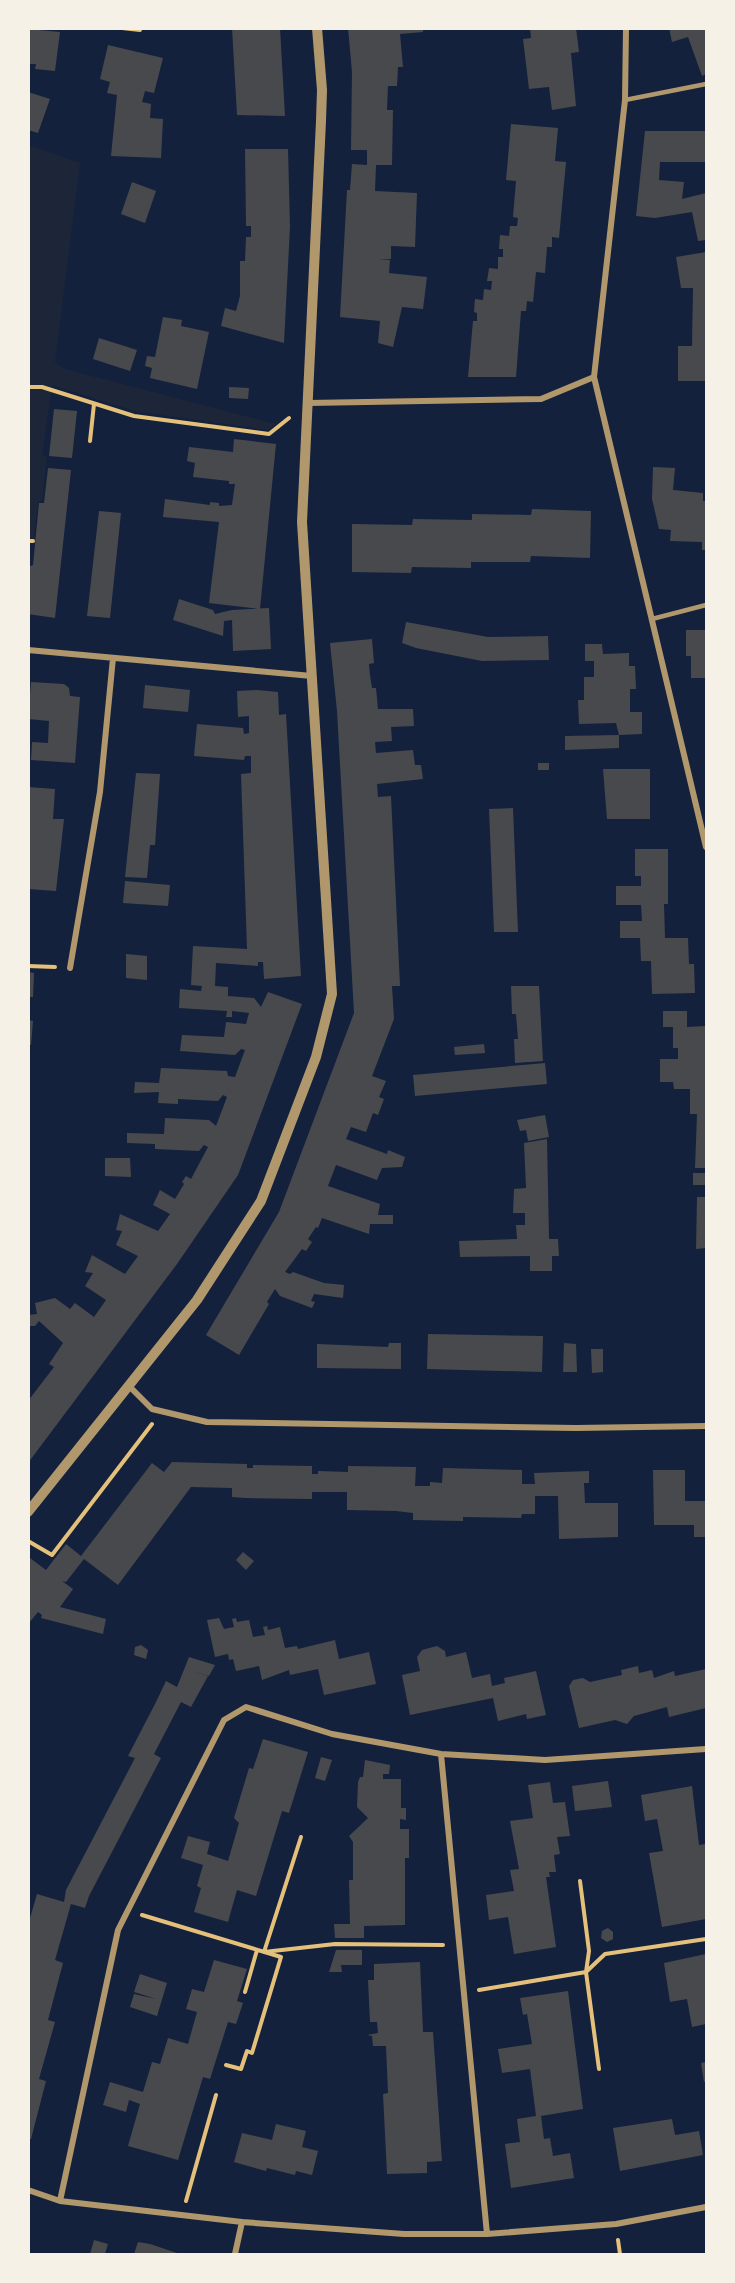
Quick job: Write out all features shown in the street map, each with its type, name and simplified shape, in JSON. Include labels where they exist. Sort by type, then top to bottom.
[{"type":"street","points":[[28,1512],[197,1300],[261,1201],[316,1057],[332,994],[302,522],[321,111],[316,28]]},
{"type":"street","points":[[626,28],[625,100],[594,377],[706,847]]},
{"type":"street","points":[[308,403],[541,399],[594,377]]},
{"type":"street","points":[[28,650],[312,676]]},
{"type":"street","points":[[70,968],[100,792],[113,658]]},
{"type":"street","points":[[128,1385],[152,1409],[207,1422],[576,1428],[706,1426]]},
{"type":"street","points":[[60,2201],[118,1930],[224,1720],[246,1707],[332,1734],[441,1754],[545,1760],[706,1749]]},
{"type":"street","points":[[441,1754],[487,2234]]},
{"type":"street","points":[[28,2190],[60,2201],[242,2222],[404,2235],[487,2234],[621,2224],[706,2207]]},
{"type":"street","points":[[235,2254],[242,2222]]},
{"type":"lane","points":[[625,100],[706,84]]},
{"type":"lane","points":[[652,619],[706,605]]},
{"type":"path","points":[[122,28],[140,30]]},
{"type":"path","points":[[28,387],[42,387],[134,416],[269,434],[308,403]]},
{"type":"path","points":[[90,441],[94,404]]},
{"type":"path","points":[[28,966],[70,968]]},
{"type":"path","points":[[28,1541],[52,1555],[161,1411]]},
{"type":"path","points":[[264,1952],[301,1837]]},
{"type":"path","points":[[580,1881],[589,1951],[586,1972],[599,2069]]},
{"type":"path","points":[[127,1911],[281,1957],[252,2053],[247,2051],[241,2069],[226,2065]]},
{"type":"path","points":[[464,1993],[586,1972],[605,1954],[706,1939]]},
{"type":"path","points":[[264,1952],[335,1944],[459,1945]]},
{"type":"path","points":[[245,1992],[257,1950]]},
{"type":"path","points":[[182,2215],[216,2095]]},
{"type":"shaded area","points":[[29,145],[80,163],[55,362],[65,369],[275,424],[268,430],[134,411],[52,385],[42,455],[47,456],[42,501],[38,501],[34,538],[29,538]]},
{"type":"building","points":[[232,28],[280,28],[285,116],[237,115]]},
{"type":"building","points":[[348,28],[423,28],[423,32],[400,34],[403,67],[398,67],[397,86],[388,86],[387,110],[393,110],[392,165],[376,165],[375,191],[417,193],[415,247],[391,246],[391,259],[379,260],[390,260],[389,273],[427,277],[423,309],[402,307],[393,347],[378,343],[380,321],[340,317],[347,190],[350,190],[352,164],[367,165],[367,150],[351,150],[352,72]]},
{"type":"building","points":[[530,28],[576,28],[579,52],[571,53],[576,106],[552,110],[549,87],[529,89],[523,39],[531,38]]},
{"type":"building","points":[[669,28],[706,28],[706,74],[702,76],[688,37],[672,42]]},
{"type":"building","points":[[28,29],[60,32],[55,71],[35,69],[36,64],[28,64]]},
{"type":"building","points":[[108,45],[163,58],[154,93],[145,91],[142,102],[151,104],[150,118],[163,119],[161,158],[111,156],[117,95],[107,93],[110,82],[100,79]]},
{"type":"building","points":[[28,92],[50,99],[38,133],[28,130]]},
{"type":"building","points":[[511,124],[558,128],[555,161],[566,162],[559,238],[552,237],[552,247],[547,247],[545,273],[536,272],[533,302],[527,301],[526,311],[521,311],[516,377],[468,377],[473,321],[477,321],[477,313],[474,312],[475,299],[483,300],[484,289],[491,290],[492,281],[487,281],[489,268],[498,269],[498,257],[503,257],[503,249],[499,249],[500,235],[509,236],[510,226],[517,226],[518,218],[513,217],[516,181],[506,180]]},
{"type":"building","points":[[645,131],[706,131],[706,162],[660,162],[659,180],[684,182],[682,199],[706,193],[706,240],[698,241],[692,212],[655,218],[636,216]]},
{"type":"building","points":[[245,149],[288,149],[290,227],[284,343],[221,326],[225,308],[236,311],[240,296],[240,261],[245,261],[246,237],[251,237],[251,226],[246,226]]},
{"type":"building","points":[[132,182],[156,191],[145,223],[121,214]]},
{"type":"building","points":[[706,252],[706,381],[678,381],[678,346],[692,346],[693,288],[681,288],[676,257]]},
{"type":"building","points":[[163,317],[182,320],[181,326],[209,332],[197,389],[150,378],[152,368],[145,366],[147,356],[155,357]]},
{"type":"building","points":[[99,338],[137,350],[130,371],[93,359]]},
{"type":"building","points":[[229,387],[249,388],[248,399],[229,398]]},
{"type":"building","points":[[54,409],[77,411],[72,458],[49,456]]},
{"type":"building","points":[[234,439],[276,444],[260,609],[209,603],[219,522],[163,517],[165,499],[210,505],[210,502],[219,503],[219,506],[232,505],[235,484],[229,484],[229,481],[193,477],[195,463],[187,461],[189,447],[233,452]]},
{"type":"building","points":[[653,467],[675,468],[673,490],[703,493],[703,501],[706,501],[706,550],[702,550],[702,542],[670,541],[671,530],[659,529],[652,499]]},
{"type":"building","points":[[48,468],[71,470],[55,618],[28,614],[28,567],[33,565],[39,503],[44,503]]},
{"type":"building","points":[[532,509],[591,511],[590,558],[531,556],[530,562],[471,562],[471,568],[412,567],[411,573],[352,572],[352,524],[412,525],[413,519],[472,520],[472,514],[531,515]]},
{"type":"building","points":[[99,511],[121,513],[110,618],[87,616]]},
{"type":"building","points":[[179,599],[213,610],[215,614],[232,610],[269,608],[271,649],[233,651],[232,620],[224,621],[223,636],[173,620]]},
{"type":"building","points":[[406,622],[488,637],[548,636],[549,660],[482,661],[416,648],[402,643]]},
{"type":"building","points":[[686,630],[706,630],[706,678],[691,678],[691,656],[686,656]]},
{"type":"building","points":[[372,639],[374,663],[369,664],[372,688],[376,688],[378,709],[413,709],[414,726],[391,727],[392,741],[375,742],[376,753],[413,750],[415,765],[421,765],[423,779],[377,784],[378,797],[391,796],[400,986],[392,986],[394,1019],[372,1076],[386,1081],[379,1097],[384,1099],[378,1115],[373,1113],[366,1132],[351,1127],[346,1139],[387,1154],[388,1150],[405,1157],[402,1167],[382,1168],[377,1180],[336,1165],[328,1186],[380,1204],[378,1215],[393,1215],[393,1224],[370,1224],[369,1234],[322,1218],[318,1228],[316,1227],[308,1239],[312,1242],[306,1251],[302,1249],[285,1272],[290,1274],[293,1272],[324,1283],[344,1285],[343,1298],[314,1294],[311,1301],[315,1302],[312,1308],[280,1296],[275,1289],[267,1302],[269,1304],[239,1355],[206,1335],[279,1212],[354,1013],[337,711],[330,643]]},
{"type":"building","points":[[585,644],[602,644],[603,654],[629,653],[629,666],[635,666],[636,689],[630,689],[630,712],[642,712],[642,734],[619,735],[616,723],[579,724],[578,700],[584,700],[584,677],[594,677],[594,661],[585,661]]},
{"type":"building","points":[[31,682],[64,684],[69,688],[70,696],[80,697],[75,763],[31,760],[32,742],[48,743],[49,721],[28,719]]},
{"type":"building","points":[[145,685],[190,690],[188,712],[143,708]]},
{"type":"building","points":[[237,691],[278,692],[279,715],[286,714],[301,976],[264,979],[263,962],[258,962],[258,966],[216,963],[215,986],[228,987],[228,996],[254,998],[261,1007],[268,992],[302,1004],[238,1175],[177,1264],[28,1463],[28,1401],[54,1367],[49,1364],[63,1343],[39,1321],[35,1326],[28,1326],[28,1315],[37,1314],[35,1303],[55,1298],[70,1309],[75,1303],[94,1317],[106,1300],[85,1286],[93,1273],[85,1272],[92,1255],[125,1274],[138,1256],[116,1245],[122,1231],[116,1230],[120,1214],[158,1231],[170,1214],[153,1205],[160,1190],[175,1199],[184,1184],[182,1182],[186,1176],[191,1179],[208,1147],[204,1145],[199,1151],[155,1149],[155,1144],[127,1143],[127,1133],[164,1134],[165,1118],[209,1120],[216,1126],[227,1097],[223,1095],[218,1101],[178,1099],[178,1104],[158,1103],[159,1092],[134,1093],[135,1082],[159,1083],[161,1068],[227,1071],[228,1076],[235,1077],[245,1050],[241,1049],[235,1055],[180,1051],[182,1035],[224,1037],[226,1022],[246,1024],[249,1013],[232,1011],[232,1017],[226,1017],[227,1011],[179,1008],[180,989],[201,991],[202,986],[191,985],[193,946],[247,949],[241,774],[251,773],[251,756],[245,756],[244,760],[194,756],[197,724],[243,728],[244,734],[249,733],[249,716],[238,717]]},
{"type":"building","points":[[619,735],[619,748],[565,750],[565,736]]},
{"type":"building","points":[[538,763],[549,763],[549,770],[538,770]]},
{"type":"building","points":[[603,769],[650,769],[650,819],[607,819]]},
{"type":"building","points":[[136,773],[160,774],[155,845],[150,845],[147,878],[125,877]]},
{"type":"building","points":[[28,787],[55,789],[53,819],[64,819],[56,891],[28,889]]},
{"type":"building","points":[[513,808],[518,932],[494,932],[489,809]]},
{"type":"building","points":[[635,849],[668,849],[668,904],[664,904],[665,938],[688,938],[689,964],[694,964],[695,993],[652,994],[651,961],[641,961],[640,938],[620,938],[620,921],[642,921],[641,905],[616,905],[616,886],[641,886],[641,876],[635,876]]},
{"type":"building","points":[[125,881],[170,885],[168,906],[123,903]]},
{"type":"building","points":[[126,954],[147,956],[147,980],[126,978]]},
{"type":"building","points":[[28,972],[34,973],[33,997],[28,997]]},
{"type":"building","points":[[511,986],[539,986],[543,1061],[515,1063],[514,1039],[518,1039],[516,1014],[512,1014]]},
{"type":"building","points":[[663,1011],[687,1011],[687,1027],[706,1026],[706,1168],[695,1168],[697,1114],[690,1114],[690,1089],[674,1089],[673,1082],[660,1082],[660,1059],[678,1059],[678,1048],[673,1048],[673,1027],[663,1027]]},
{"type":"building","points":[[28,1020],[33,1021],[31,1045],[28,1045]]},
{"type":"building","points":[[484,1044],[485,1053],[455,1055],[454,1047]]},
{"type":"building","points":[[545,1063],[547,1084],[415,1096],[413,1075]]},
{"type":"building","points":[[545,1115],[549,1137],[528,1141],[526,1130],[520,1131],[517,1120]]},
{"type":"building","points":[[547,1139],[549,1239],[558,1239],[559,1256],[552,1256],[552,1271],[530,1271],[530,1256],[460,1257],[459,1241],[517,1239],[516,1225],[525,1225],[525,1213],[513,1213],[514,1189],[526,1188],[524,1143]]},
{"type":"building","points":[[105,1158],[130,1158],[131,1177],[105,1176]]},
{"type":"building","points":[[693,1173],[706,1173],[706,1185],[693,1185]]},
{"type":"building","points":[[697,1197],[706,1197],[706,1248],[696,1249]]},
{"type":"building","points":[[428,1334],[543,1336],[542,1372],[427,1369]]},
{"type":"building","points":[[389,1343],[401,1343],[401,1369],[317,1368],[317,1344],[388,1347]]},
{"type":"building","points":[[564,1343],[576,1344],[577,1372],[563,1372]]},
{"type":"building","points":[[591,1349],[603,1349],[603,1372],[592,1373]]},
{"type":"building","points":[[172,1462],[247,1464],[247,1468],[253,1468],[253,1465],[312,1466],[312,1474],[318,1474],[318,1471],[348,1472],[348,1466],[416,1467],[415,1486],[430,1486],[430,1482],[442,1483],[443,1468],[522,1470],[522,1484],[535,1484],[534,1473],[589,1471],[589,1483],[584,1483],[585,1503],[618,1503],[618,1537],[559,1539],[558,1496],[535,1496],[535,1514],[522,1514],[521,1518],[463,1517],[463,1521],[413,1520],[413,1513],[347,1510],[347,1492],[312,1492],[312,1499],[245,1498],[232,1497],[232,1488],[191,1487],[118,1585],[84,1559],[66,1582],[62,1581],[73,1589],[60,1607],[106,1619],[103,1634],[41,1618],[42,1615],[38,1612],[28,1624],[30,1558],[46,1570],[66,1544],[81,1556],[152,1463],[164,1472]]},
{"type":"building","points":[[653,1470],[685,1470],[685,1501],[706,1501],[706,1537],[694,1537],[694,1525],[654,1525]]},
{"type":"building","points":[[243,1552],[254,1561],[246,1570],[236,1560]]},
{"type":"building","points":[[219,1618],[224,1629],[234,1627],[232,1619],[236,1618],[237,1622],[249,1620],[253,1637],[265,1635],[263,1627],[267,1626],[268,1630],[280,1627],[285,1648],[297,1646],[298,1649],[335,1640],[339,1659],[369,1652],[376,1684],[324,1695],[318,1669],[290,1675],[289,1670],[262,1680],[259,1666],[236,1671],[233,1659],[229,1660],[228,1654],[215,1657],[207,1620]]},
{"type":"building","points":[[141,1645],[148,1650],[146,1659],[134,1655],[135,1647]]},
{"type":"building","points":[[437,1646],[445,1651],[446,1657],[466,1652],[472,1678],[490,1674],[492,1686],[505,1683],[504,1678],[536,1671],[546,1715],[527,1719],[526,1714],[498,1721],[493,1698],[410,1715],[402,1675],[420,1671],[417,1657],[422,1650]]},
{"type":"building","points":[[189,1657],[215,1665],[209,1676],[192,1671],[208,1676],[191,1707],[181,1702],[154,1754],[161,1758],[89,1896],[85,1908],[71,1904],[55,1960],[63,1963],[48,2020],[55,2022],[39,2079],[46,2081],[31,2139],[28,2139],[28,1925],[37,1894],[64,1902],[66,1890],[135,1758],[128,1756],[166,1681],[177,1687]]},
{"type":"building","points":[[638,1666],[639,1673],[652,1670],[654,1678],[674,1671],[675,1676],[706,1669],[706,1708],[669,1717],[667,1707],[634,1716],[627,1724],[615,1720],[579,1728],[569,1686],[573,1680],[583,1678],[590,1682],[622,1675],[621,1670]]},
{"type":"building","points":[[263,1739],[308,1752],[289,1813],[282,1811],[256,1896],[237,1890],[228,1922],[194,1912],[201,1888],[197,1886],[203,1865],[181,1858],[188,1836],[210,1842],[207,1854],[228,1861],[239,1823],[234,1818],[249,1768],[253,1769]]},
{"type":"building","points":[[321,1757],[332,1760],[325,1781],[315,1778]]},
{"type":"building","points":[[365,1760],[390,1765],[389,1774],[383,1774],[383,1779],[401,1779],[401,1808],[406,1808],[406,1820],[400,1819],[400,1829],[409,1829],[409,1858],[405,1858],[405,1925],[364,1926],[364,1938],[335,1938],[334,1924],[350,1924],[349,1880],[353,1880],[353,1842],[349,1836],[368,1818],[357,1807],[358,1782],[360,1777],[363,1777]]},
{"type":"building","points":[[608,1781],[612,1807],[575,1811],[572,1786]]},
{"type":"building","points":[[550,1782],[553,1803],[565,1802],[570,1836],[557,1837],[560,1854],[554,1855],[556,1872],[549,1872],[550,1877],[546,1877],[556,1947],[514,1954],[508,1917],[489,1920],[486,1895],[514,1891],[510,1870],[519,1869],[510,1821],[533,1818],[528,1785]]},
{"type":"building","points":[[692,1786],[699,1845],[706,1844],[706,1919],[662,1927],[649,1853],[663,1851],[657,1819],[645,1821],[641,1795]]},
{"type":"building","points":[[608,1928],[613,1932],[613,1939],[607,1942],[601,1938],[602,1931]]},
{"type":"building","points":[[336,1950],[362,1950],[362,1965],[341,1965],[342,1972],[329,1972]]},
{"type":"building","points":[[706,1954],[706,2024],[692,2027],[687,1999],[670,2002],[664,1963]]},
{"type":"building","points":[[214,1960],[247,1969],[237,2001],[243,2003],[236,2024],[228,2022],[210,2079],[203,2077],[178,2160],[128,2146],[140,2104],[129,2100],[126,2112],[103,2105],[110,2082],[143,2092],[152,2062],[160,2064],[168,2038],[188,2044],[197,2012],[186,2009],[192,1989],[204,1992]]},
{"type":"building","points":[[420,1962],[423,2032],[433,2032],[442,2161],[427,2162],[427,2173],[387,2174],[383,2094],[388,2093],[386,2046],[373,2046],[372,2036],[367,2035],[378,2033],[377,2022],[370,2022],[368,1980],[374,1980],[374,1964]]},
{"type":"building","points":[[140,1974],[167,1983],[157,2016],[130,2007],[134,1994],[156,1999],[134,1992]]},
{"type":"building","points":[[568,1991],[583,2109],[541,2116],[544,2139],[550,2138],[553,2156],[570,2153],[574,2178],[511,2188],[505,2144],[520,2142],[517,2119],[536,2116],[530,2069],[502,2073],[498,2049],[532,2044],[527,2014],[523,2015],[520,1998]]},
{"type":"building","points":[[706,2062],[706,2081],[704,2082],[701,2063]]},
{"type":"building","points":[[672,2119],[675,2135],[699,2131],[703,2155],[620,2171],[613,2128]]},
{"type":"building","points":[[276,2124],[306,2131],[302,2147],[318,2151],[312,2175],[296,2171],[295,2175],[267,2168],[266,2171],[234,2162],[242,2133],[272,2140]]},
{"type":"building","points":[[94,2240],[108,2244],[105,2254],[90,2254]]},
{"type":"building","points":[[138,2242],[150,2244],[180,2254],[134,2254]]}]
